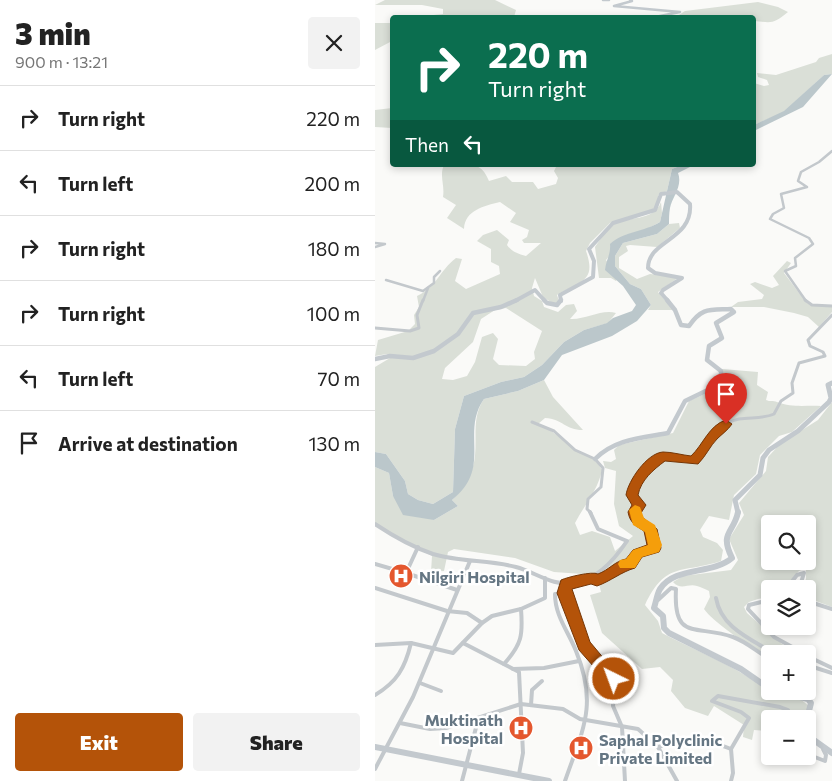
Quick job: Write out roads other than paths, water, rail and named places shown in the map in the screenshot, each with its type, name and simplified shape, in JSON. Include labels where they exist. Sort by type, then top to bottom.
[{"type":"main road","points":[[761,682],[669,633],[664,628],[663,616],[654,608],[662,587],[673,577],[718,566],[732,558],[727,550],[726,536],[738,514],[735,500],[760,475],[763,458],[769,450],[798,431],[829,402],[831,398],[828,385],[832,383]]},
{"type":"main road","points":[[816,742],[832,753]]},
{"type":"main road","points":[[375,747],[549,781]]},
{"type":"street","points":[[603,0],[609,0]]},
{"type":"street","points":[[630,0],[632,1],[614,6],[680,12],[665,15]]},
{"type":"street","points":[[832,151],[826,154],[819,162],[801,172],[798,181],[807,187],[781,194],[785,206],[773,214],[770,219],[809,238],[813,244],[795,258],[795,266],[785,271],[786,274],[797,287],[805,301],[813,305],[832,306]]},
{"type":"street","points":[[375,359],[391,355],[417,358],[436,350],[449,342],[464,328],[473,313],[483,313],[514,302],[524,292],[535,290],[547,303],[557,305],[561,301],[560,294],[593,277],[593,261],[589,250],[609,226],[655,210],[661,194],[677,192],[690,204],[691,215],[673,239],[658,248],[650,256],[648,268],[651,272],[682,278],[678,283],[664,288],[661,293],[675,310],[681,325],[689,326],[697,314],[702,312],[731,310],[734,312],[716,323],[722,338],[709,346],[706,355],[707,360],[721,371],[721,377],[711,388],[685,401],[668,433],[654,434],[630,440],[601,453],[595,459]]},
{"type":"street","points":[[386,280],[420,291],[434,283],[433,277],[440,272]]},
{"type":"street","points":[[375,328],[410,331],[419,328],[417,315],[427,288]]},
{"type":"street","points":[[593,577],[597,580],[609,575],[623,564],[630,564],[638,554],[654,548],[651,529],[635,517],[635,512],[639,505],[631,491],[648,467],[663,457],[694,461],[702,453],[711,437],[726,424],[740,419],[774,414],[781,401],[793,393],[792,383],[799,363],[825,356],[823,352],[810,346],[808,340],[832,315]]},
{"type":"street","points":[[375,524],[397,538],[439,555],[518,567],[565,584],[576,583],[593,577],[621,552],[627,541],[598,529],[591,513],[587,509],[588,499],[601,487],[603,468],[595,459],[575,450],[554,431],[532,422]]},
{"type":"street","points":[[406,573],[418,547]]},
{"type":"street","points":[[375,769],[400,723],[419,682],[449,614],[447,611],[470,561]]},
{"type":"street","points":[[375,564],[457,590]]},
{"type":"street","points":[[793,580],[797,575],[804,572],[802,580]]},
{"type":"street","points":[[375,644],[411,643],[453,654],[482,623],[498,613],[521,609],[545,598],[545,578]]},
{"type":"street","points":[[565,584],[564,593],[584,646],[613,676],[615,683],[613,706],[622,727],[625,781]]},
{"type":"street","points":[[375,588],[447,611],[467,613],[482,623]]},
{"type":"street","points":[[656,602],[671,588],[675,588],[677,589],[674,606],[675,615],[685,626],[694,631],[735,638],[761,654]]},
{"type":"street","points":[[564,593],[555,594],[555,601],[563,628],[575,649],[588,689],[585,720],[565,781]]},
{"type":"street","points":[[716,598],[718,611],[730,626],[761,645]]},
{"type":"street","points":[[761,601],[749,605],[748,609],[761,623]]},
{"type":"street","points":[[816,604],[832,609]]},
{"type":"street","points":[[504,664],[518,649],[522,639],[521,609]]},
{"type":"street","points":[[772,635],[788,645]]},
{"type":"street","points":[[375,695],[389,687],[404,672],[411,643]]},
{"type":"street","points":[[463,643],[519,672],[523,754],[519,774]]},
{"type":"street","points":[[575,649],[584,646]]},
{"type":"street","points":[[816,660],[832,668]]},
{"type":"street","points":[[513,669],[544,668],[579,661]]},
{"type":"street","points":[[816,668],[832,673]]},
{"type":"street","points":[[531,705],[532,690],[541,681]]},
{"type":"street","points":[[419,682],[441,691]]},
{"type":"street","points":[[732,781],[731,749],[740,732],[748,724],[749,718],[739,712],[717,705],[712,701],[713,698],[718,696],[788,710]]},
{"type":"street","points":[[400,723],[430,729],[446,728],[521,704],[563,709],[585,720],[638,729],[658,747],[677,781]]},
{"type":"street","points":[[462,781],[479,719]]},
{"type":"street","points":[[658,747],[686,738],[699,738],[710,740],[731,749]]},
{"type":"street","points":[[816,757],[825,760],[826,755],[819,744]]},
{"type":"place","name":"Nilgiri Hospital","points":[[401,576]]},
{"type":"place","name":"Muktinath Hospital","points":[[521,728]]},
{"type":"place","name":"Saphal Polyclinic Private Limited","points":[[581,748]]}]
